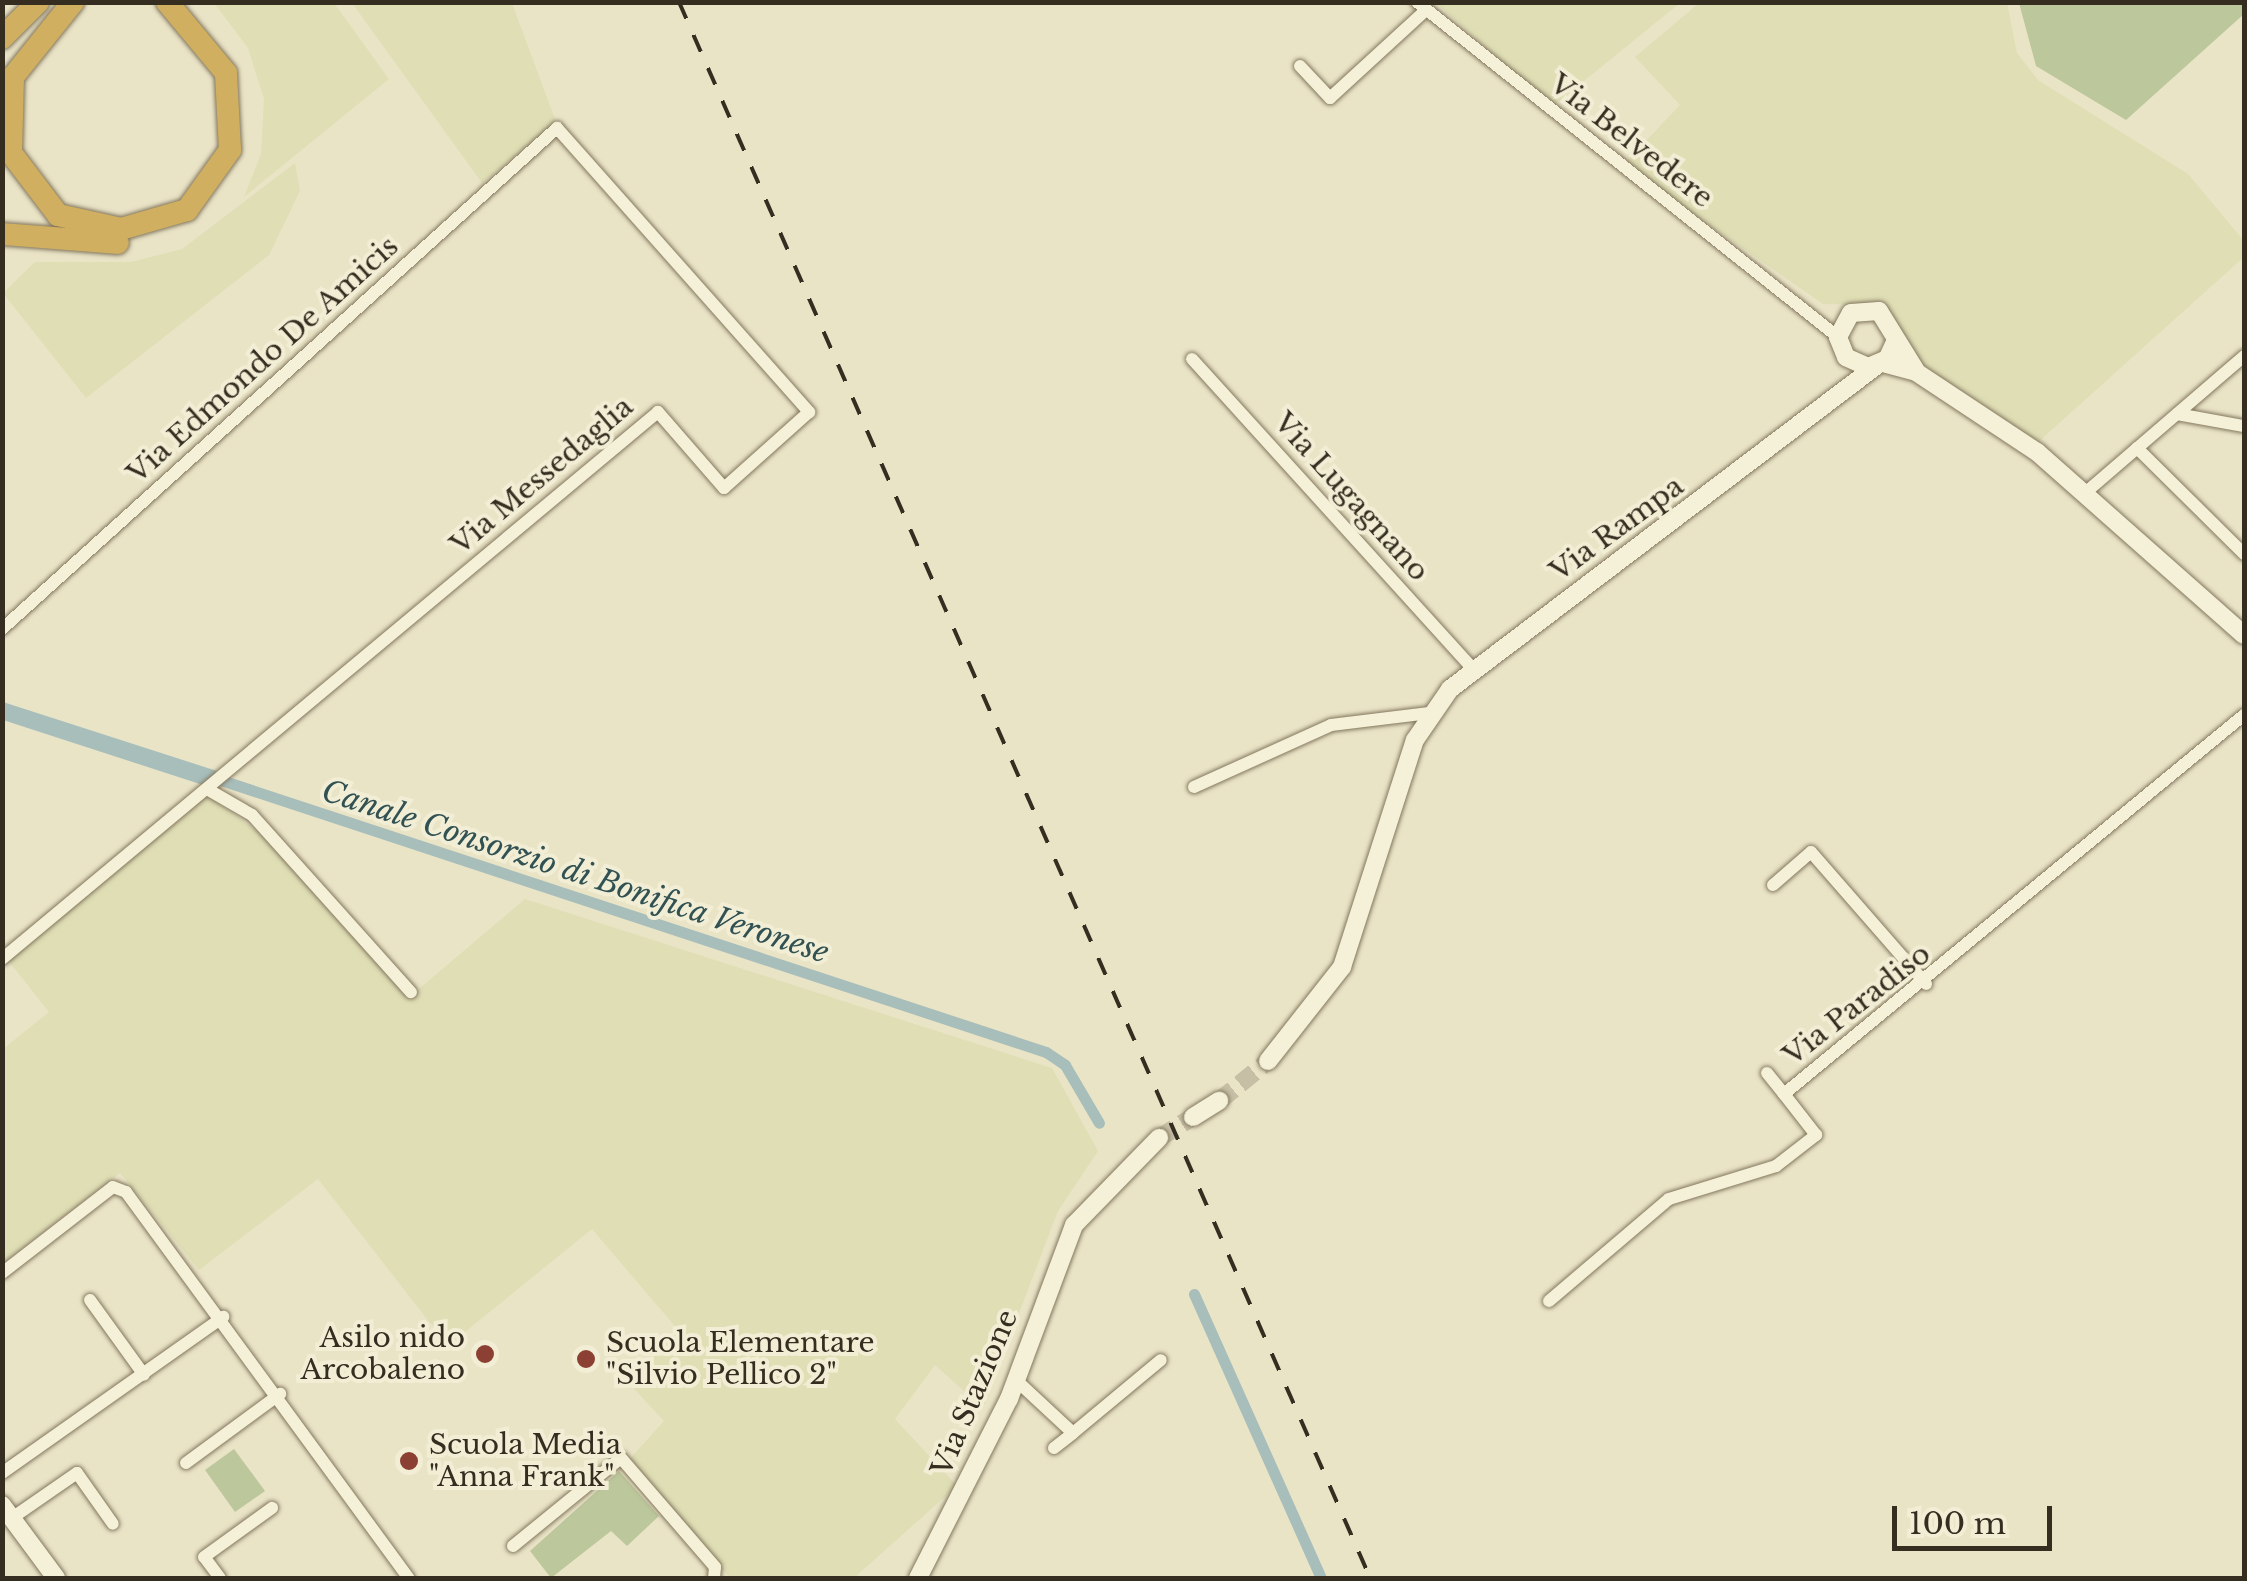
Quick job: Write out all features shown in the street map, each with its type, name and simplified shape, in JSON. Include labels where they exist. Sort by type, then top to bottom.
[{"type":"highway","points":[[2,38],[38,2]]},
{"type":"highway","points":[[72,2],[13,76],[11,153],[58,215],[121,229],[187,210],[230,150],[226,73],[167,2]]},
{"type":"highway","points":[[2,70],[72,2]]},
{"type":"highway","points":[[2,234],[96,244],[164,237],[229,186],[243,152],[243,88],[220,38],[186,2]]},
{"type":"street","points":[[1300,66],[1330,98],[1421,6]]},
{"type":"street","name":"Via Belvedere","points":[[1421,6],[1642,190],[1818,314],[1838,338],[1846,358]]},
{"type":"street","name":"Via Edmondo De Amicis","points":[[2,629],[557,128]]},
{"type":"street","name":"Via Messedaglia","points":[[2,959],[658,412],[724,488],[808,412],[557,128]]},
{"type":"street","points":[[1818,314],[1848,316],[1878,311],[1916,372],[2085,493],[2244,636]]},
{"type":"street","points":[[1838,338],[1848,316]]},
{"type":"street","points":[[1879,364],[1896,340]]},
{"type":"street","points":[[2085,493],[2244,356]]},
{"type":"street","name":"Via Lugagnano","points":[[1192,358],[1473,669]]},
{"type":"street","points":[[1842,393],[1846,358],[1916,372]]},
{"type":"street","name":"Via Rampa","points":[[1268,1061],[1342,967],[1429,714],[1473,669],[1879,364]]},
{"type":"street","points":[[2177,414],[2244,426]]},
{"type":"street","points":[[2137,448],[2244,554]]},
{"type":"street","points":[[1194,787],[1331,725],[1429,714]]},
{"type":"street","name":"Via Paradiso","points":[[1549,1301],[1669,1199],[1776,1166],[1816,1135],[1784,1094],[1926,984],[2244,714]]},
{"type":"street","points":[[207,788],[252,815],[411,992]]},
{"type":"street","points":[[1774,886],[1812,852],[1926,984]]},
{"type":"street","points":[[1766,1072],[1784,1094]]},
{"type":"street","points":[[1193,1117],[1219,1101]]},
{"type":"street","name":"Via Stazione","points":[[918,1578],[1016,1381],[1074,1225],[1159,1138]]},
{"type":"street","points":[[2,1274],[113,1188],[126,1192],[224,1316],[409,1578]]},
{"type":"street","points":[[90,1300],[144,1375]]},
{"type":"street","points":[[2,1474],[224,1316]]},
{"type":"street","points":[[1054,1448],[1161,1360]]},
{"type":"street","points":[[1016,1381],[1073,1433]]},
{"type":"street","points":[[186,1464],[280,1394]]},
{"type":"street","points":[[513,1546],[621,1458],[714,1573]]},
{"type":"street","points":[[56,1578],[7,1512],[77,1473],[113,1524]]},
{"type":"street","points":[[220,1578],[204,1556],[272,1508]]},
{"type":"green space","points":[[2244,2],[2244,14],[2126,120],[2036,66],[2019,3]]},
{"type":"green space","points":[[214,3],[334,3],[389,79],[244,197],[261,154],[264,99],[248,48]]},
{"type":"green space","points":[[352,3],[512,3],[556,122],[482,183]]},
{"type":"green space","points":[[1436,3],[1680,3],[1552,107]]},
{"type":"green space","points":[[1699,3],[2007,3],[2017,53],[2038,80],[2188,174],[2244,241],[2244,257],[2036,444],[1917,363],[1866,305],[1823,304],[1623,165],[1680,105],[1635,57]]},
{"type":"green space","points":[[295,163],[300,191],[269,255],[86,398],[3,293],[35,262],[131,262],[182,249]]},
{"type":"green space","points":[[207,795],[264,836],[408,998],[525,899],[1052,1068],[1098,1151],[1058,1211],[983,1408],[935,1365],[895,1419],[957,1486],[854,1578],[730,1578],[627,1462],[664,1421],[624,1378],[679,1331],[592,1229],[455,1340],[430,1323],[318,1179],[199,1270],[120,1173],[3,1263],[3,1049],[49,1012],[7,959]]},
{"type":"green space","points":[[234,1449],[265,1491],[235,1512],[205,1470]]},
{"type":"green space","points":[[619,1471],[659,1516],[627,1546],[611,1531],[551,1578],[530,1551]]},
{"type":"water","points":[[3,702],[217,771],[203,785],[3,720]]},
{"type":"waterway","name":"Canale Consorzio di Bonifica Veronese","points":[[212,777],[1046,1052],[1065,1065],[1099,1123]]},
{"type":"waterway","name":"Canale Consorzio di Bonifica Veronese","points":[[1194,1294],[1321,1578]]},
{"type":"tunnel","points":[[1219,1101],[1268,1061]]},
{"type":"tunnel","points":[[1159,1138],[1193,1117]]},
{"type":"railway","points":[[679,2],[1370,1578]]},
{"type":"place","name":"Asilo nido Arcobaleno","points":[[485,1354]]},
{"type":"place","name":"Scuola Elementare \"Silvio Pellico 2\"","points":[[586,1359]]},
{"type":"place","name":"Scuola Media \"Anna Frank\"","points":[[409,1461]]}]
